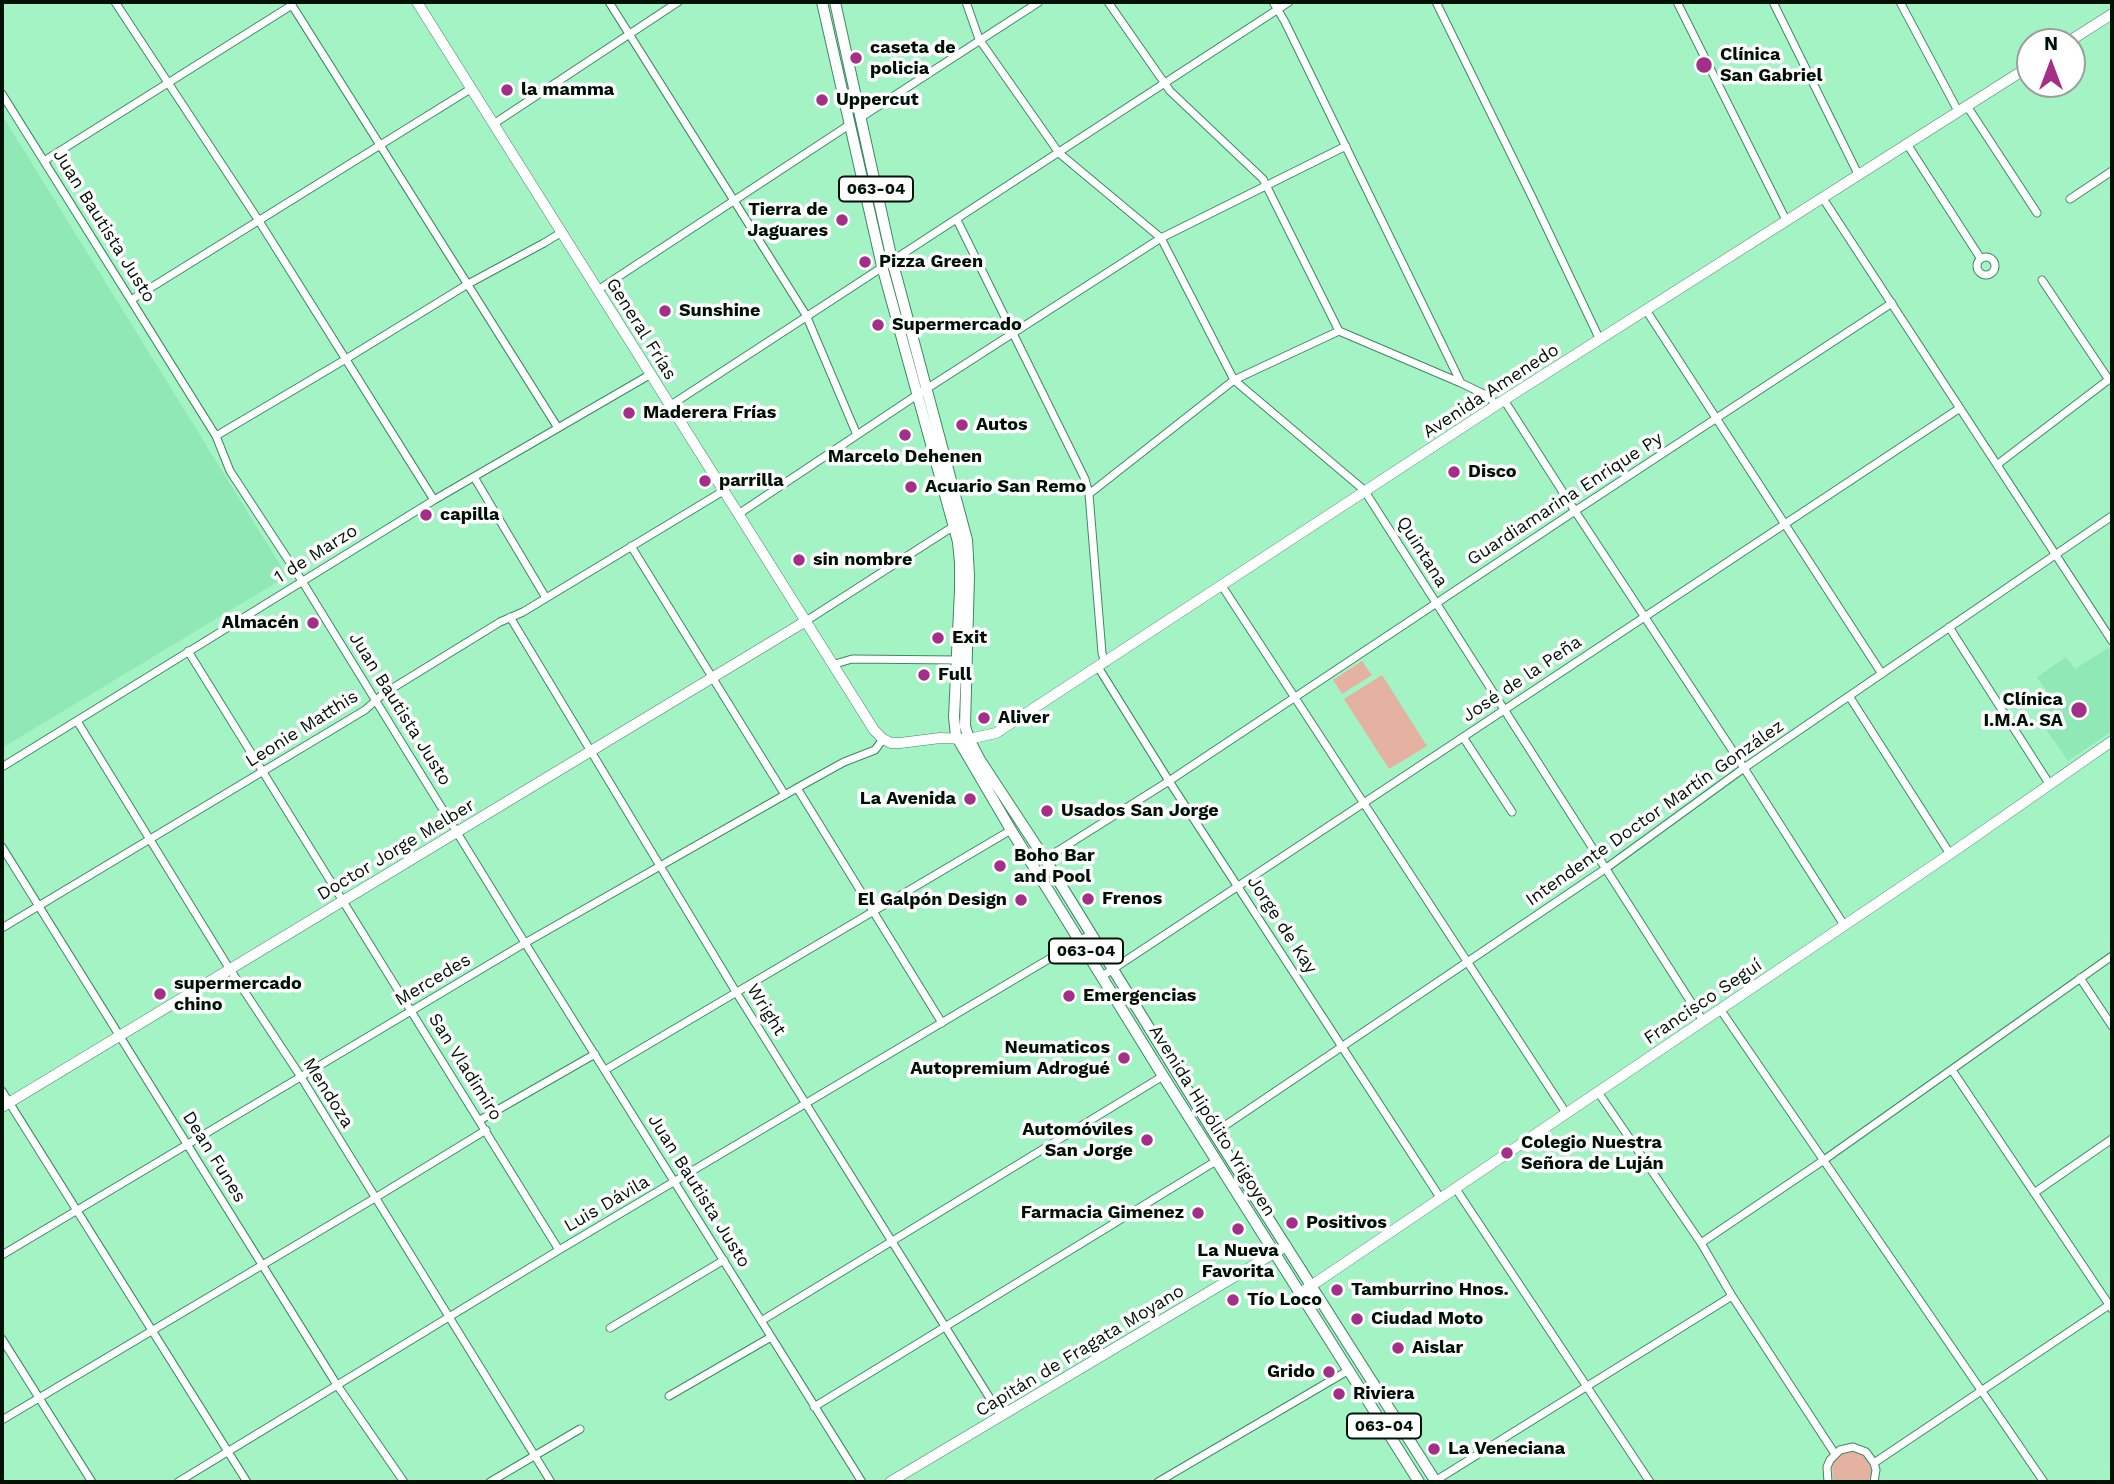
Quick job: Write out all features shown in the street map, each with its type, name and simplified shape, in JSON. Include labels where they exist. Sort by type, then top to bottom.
[{"type":"main road","name":"Avenida Hipólito Yrigoyen","points":[[822,2],[882,266],[964,527],[968,552],[963,739],[1045,859],[1214,1133],[1435,1481]]},
{"type":"main road","name":"Avenida Hipólito Yrigoyen","points":[[835,2],[954,526],[960,563],[954,717],[1011,830],[1419,1482]]},
{"type":"street","points":[[116,2],[259,221],[434,500]]},
{"type":"street","name":"General Frías","points":[[417,2],[874,730],[883,739]]},
{"type":"street","points":[[609,2],[806,315],[857,435]]},
{"type":"street","points":[[495,123],[678,2]]},
{"type":"street","name":"Quintana","points":[[966,2],[979,39],[1059,153],[1161,238],[1234,380],[1366,492],[1703,1021]]},
{"type":"street","points":[[860,118],[1039,2]]},
{"type":"street","points":[[1108,2],[1164,83],[1260,174],[1339,331],[1501,402],[1744,768],[1844,925]]},
{"type":"street","points":[[671,405],[1059,153],[1275,5],[1289,2]]},
{"type":"street","points":[[1436,2],[1600,340]]},
{"type":"street","points":[[1677,2],[1786,220]]},
{"type":"street","points":[[1773,2],[1858,174]]},
{"type":"street","points":[[1900,2],[1962,108],[2037,213]]},
{"type":"street","points":[[44,161],[170,83],[291,3],[558,428]]},
{"type":"street","points":[[1275,5],[1461,383]]},
{"type":"street","points":[[2086,32],[2111,18]]},
{"type":"street","name":"Avenida Amenedo","points":[[963,739],[996,733],[1501,402],[2016,75]]},
{"type":"street","points":[[131,300],[472,88]]},
{"type":"street","name":"Juan Bautista Justo","points":[[2,94],[216,436],[230,471],[302,581],[862,1482]]},
{"type":"street","points":[[598,290],[849,125]]},
{"type":"street","points":[[1906,144],[1981,259]]},
{"type":"street","points":[[740,513],[1161,238],[1346,146]]},
{"type":"street","points":[[2070,199],[2112,171]]},
{"type":"street","points":[[1822,197],[2112,641]]},
{"type":"street","name":"Jorge de Kay","points":[[957,220],[1085,479],[1089,494],[1101,665],[1169,781],[1441,1199]]},
{"type":"street","points":[[216,436],[468,284],[562,232]]},
{"type":"street","points":[[1998,464],[2111,379],[2042,280]]},
{"type":"street","name":"Guardiamarina Enrique Py","points":[[1045,859],[1294,699],[1892,303]]},
{"type":"street","points":[[1646,310],[1882,674]]},
{"type":"street","points":[[1089,494],[1234,380],[1339,331]]},
{"type":"street","name":"1 de Marzo","points":[[2,766],[434,500],[651,374]]},
{"type":"street","name":"José de la Peña","points":[[1101,977],[1960,408]]},
{"type":"street","points":[[474,477],[546,598]]},
{"type":"street","name":"Leonie Matthis","points":[[2,928],[365,710],[395,687],[500,622],[523,612],[725,489]]},
{"type":"street","name":"Intendente Doctor Martín González","points":[[1214,1133],[1605,869],[1744,768],[2112,516]]},
{"type":"street","points":[[806,621],[954,526]]},
{"type":"street","points":[[631,546],[785,795]]},
{"type":"street","points":[[1222,586],[1566,1113]]},
{"type":"street","name":"Wright","points":[[510,617],[736,992],[1000,1416]]},
{"type":"street","name":"Doctor Jorge Melber","points":[[5,1104],[806,621]]},
{"type":"street","points":[[1950,627],[2050,785]]},
{"type":"street","name":"San Vladimiro","points":[[188,651],[559,1250]]},
{"type":"street","points":[[835,664],[852,659],[957,660]]},
{"type":"street","points":[[1849,696],[1950,854]]},
{"type":"street","name":"Mendoza","points":[[77,721],[551,1482]]},
{"type":"street","points":[[1463,737],[1512,812]]},
{"type":"street","points":[[883,739],[891,743],[940,738],[963,739]]},
{"type":"street","name":"Mercedes","points":[[2,1255],[525,943],[797,788],[845,762],[875,750],[883,739]]},
{"type":"street","name":"Francisco Seguí","points":[[1311,1287],[1950,854],[2112,741]]},
{"type":"street","points":[[797,788],[942,1023]]},
{"type":"street","points":[[605,1070],[1011,830]]},
{"type":"street","name":"Dean Funes","points":[[2,847],[337,1385],[404,1482]]},
{"type":"street","name":"Luis Dávila","points":[[178,1482],[559,1250],[1090,934]]},
{"type":"street","points":[[1701,1243],[1824,1160],[2112,956]]},
{"type":"street","points":[[2080,978],[2112,1026]]},
{"type":"street","points":[[1720,1009],[2044,1482]]},
{"type":"street","points":[[480,1120],[595,1054]]},
{"type":"street","points":[[1874,1463],[2111,1306],[1952,1070]]},
{"type":"street","points":[[761,1321],[1163,1076]]},
{"type":"street","points":[[2,1091],[5,1104],[247,1482]]},
{"type":"street","points":[[1598,1092],[1701,1243],[1732,1296],[1835,1454]]},
{"type":"street","points":[[2,1420],[486,1130]]},
{"type":"street","points":[[2034,1193],[2112,1139]]},
{"type":"street","points":[[814,1407],[1216,1161]]},
{"type":"street","points":[[1456,1189],[1650,1482]]},
{"type":"street","name":"Capitán de Fragata Moyano","points":[[890,1482],[1286,1246]]},
{"type":"street","points":[[610,1328],[724,1260]]},
{"type":"street","points":[[1299,1293],[1311,1287]]},
{"type":"street","points":[[1435,1481],[1732,1296]]},
{"type":"street","points":[[669,1396],[771,1337]]},
{"type":"street","points":[[2,1339],[92,1482]]},
{"type":"street","points":[[1158,1482],[1349,1370]]},
{"type":"street","points":[[490,1482],[580,1429]]},
{"type":"street","points":[[1828,1482],[1827,1467],[1835,1454],[1853,1447],[1866,1452],[1874,1463],[1874,1482]]},
{"type":"shaded area","points":[[2,115],[287,576],[2,748]]},
{"type":"shaded area","name":"Clínica I.M.A. SA","points":[[2108,648],[2112,654],[2112,731],[2068,761],[2037,716],[2055,703],[2037,677],[2066,657],[2075,669]]},
{"type":"shaded area","points":[[1362,661],[1372,675],[1342,694],[1333,680]]},
{"type":"shaded area","points":[[1382,675],[1427,746],[1389,769],[1344,699]]},
{"type":"shaded area","points":[[1851,1450],[1869,1459],[1872,1472],[1868,1482],[1835,1482],[1833,1479],[1834,1460]]},
{"type":"place","name":"caseta de policia","points":[[856,58]]},
{"type":"place","name":"Clínica San Gabriel","points":[[1704,65]]},
{"type":"place","name":"la mamma","points":[[507,90]]},
{"type":"place","name":"Uppercut","points":[[822,100]]},
{"type":"place","name":"Tierra de Jaguares","points":[[842,220]]},
{"type":"place","name":"Pizza Green","points":[[865,262]]},
{"type":"place","name":"Sunshine","points":[[665,311]]},
{"type":"place","name":"Supermercado","points":[[878,325]]},
{"type":"place","name":"Maderera Frías","points":[[629,413]]},
{"type":"place","name":"Autos","points":[[962,425]]},
{"type":"place","name":"Marcelo Dehenen","points":[[905,435]]},
{"type":"place","name":"Disco","points":[[1454,472]]},
{"type":"place","name":"parrilla","points":[[705,481]]},
{"type":"place","name":"Acuario San Remo","points":[[911,487]]},
{"type":"place","name":"capilla","points":[[426,515]]},
{"type":"place","name":"sin nombre","points":[[799,560]]},
{"type":"place","name":"Almacén","points":[[313,623]]},
{"type":"place","name":"Exit","points":[[938,638]]},
{"type":"place","name":"Full","points":[[924,675]]},
{"type":"place","name":"Clínica I.M.A. SA","points":[[2079,710]]},
{"type":"place","name":"Aliver","points":[[984,718]]},
{"type":"place","name":"La Avenida","points":[[970,799]]},
{"type":"place","name":"Usados San Jorge","points":[[1047,811]]},
{"type":"place","name":"Boho Bar and Pool","points":[[1000,866]]},
{"type":"place","name":"Frenos","points":[[1088,899]]},
{"type":"place","name":"El Galpón Design","points":[[1021,900]]},
{"type":"place","name":"supermercado chino","points":[[160,994]]},
{"type":"place","name":"Emergencias","points":[[1069,996]]},
{"type":"place","name":"Neumaticos Autopremium Adrogué","points":[[1124,1058]]},
{"type":"place","name":"Automóviles San Jorge","points":[[1147,1140]]},
{"type":"place","name":"Colegio Nuestra Señora de Luján","points":[[1507,1153]]},
{"type":"place","name":"Farmacia Gimenez","points":[[1198,1213]]},
{"type":"place","name":"Positivos","points":[[1292,1223]]},
{"type":"place","name":"La Nueva Favorita","points":[[1238,1229]]},
{"type":"place","name":"Tamburrino Hnos.","points":[[1337,1290]]},
{"type":"place","name":"Tío Loco","points":[[1233,1300]]},
{"type":"place","name":"Ciudad Moto","points":[[1357,1319]]},
{"type":"place","name":"Aislar","points":[[1398,1348]]},
{"type":"place","name":"Grido","points":[[1329,1372]]},
{"type":"place","name":"Riviera","points":[[1339,1394]]},
{"type":"place","name":"La Veneciana","points":[[1434,1449]]}]
